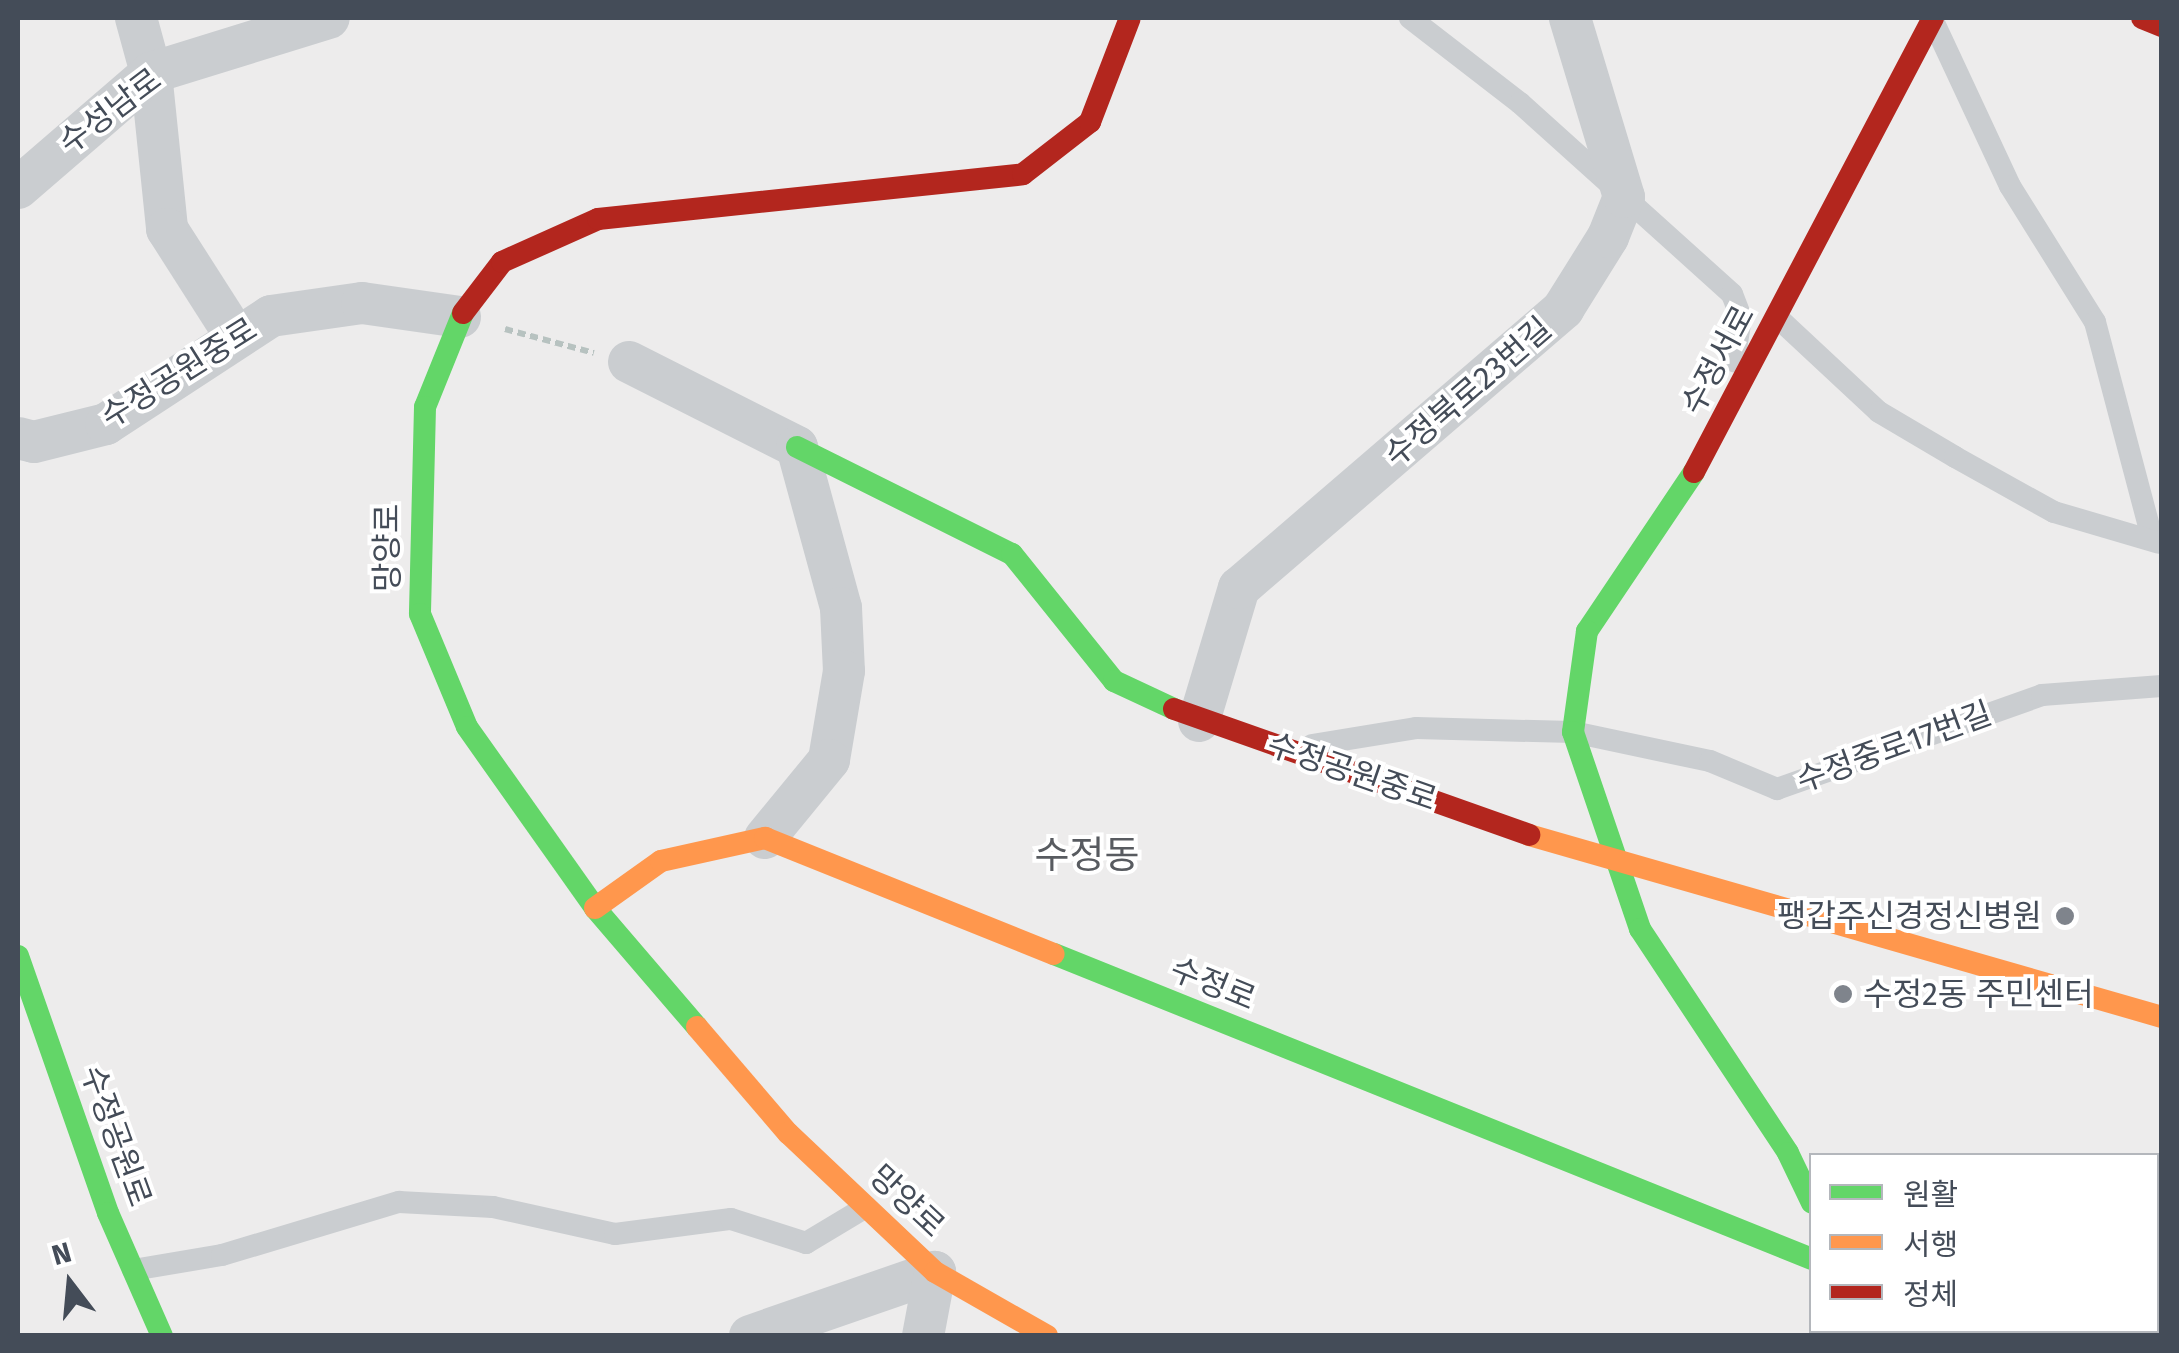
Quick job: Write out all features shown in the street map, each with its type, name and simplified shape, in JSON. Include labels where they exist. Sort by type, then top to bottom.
[{"type":"street","points":[[136,18],[151,72],[167,229],[236,337]]},
{"type":"street","name":"수성남로","points":[[18,188],[151,72],[329,18]]},
{"type":"street","name":"망양로","points":[[1046,1336],[935,1272],[788,1134],[596,908],[467,726],[420,614],[416,532],[425,407],[460,318],[502,262],[598,218],[1022,174],[1090,122],[1130,18]]},
{"type":"street","points":[[1570,18],[1624,196]]},
{"type":"street","points":[[2142,18],[2162,26]]},
{"type":"street","name":"수정서로","points":[[1809,1196],[1788,1152],[1640,929],[1612,864],[1573,732],[1587,632],[1671,513],[1725,419],[1933,19]]},
{"type":"street","name":"수정북로23번길","points":[[1199,721],[1239,588],[1563,309],[1624,196]]},
{"type":"street","name":"수정공원중로","points":[[18,438],[34,442],[106,424],[271,316],[362,303],[460,318]]},
{"type":"street","name":"수정공원중로","points":[[629,362],[1012,554],[1114,682],[1199,721],[1612,864],[2162,1017]]},
{"type":"street","points":[[596,908],[661,861],[765,838],[828,760],[844,672],[840,608],[797,447]]},
{"type":"street","name":"수정로","points":[[765,838],[1809,1258]]},
{"type":"street","name":"수정공원로","points":[[18,956],[25,995],[162,1336]]},
{"type":"street","points":[[750,1336],[935,1272],[923,1336]]},
{"type":"lane","points":[[1410,18],[1624,196],[1732,294],[1741,318],[1725,419]]},
{"type":"lane","points":[[1933,19],[2010,186],[2095,322],[2157,541]]},
{"type":"lane","points":[[1777,317],[1879,412],[1955,457],[2054,512],[2157,541]]},
{"type":"lane","name":"수정중로17번길","points":[[1573,732],[1710,761],[1777,789],[2042,695],[2162,686]]},
{"type":"lane","points":[[1289,749],[1416,728],[1573,732]]},
{"type":"lane","points":[[133,1270],[222,1255],[399,1202],[493,1207],[615,1234],[730,1219],[806,1243],[866,1207]]},
{"type":"path","points":[[460,318],[629,362]]},
{"type":"traffic: fast","points":[[463,313],[425,407],[420,614],[467,727],[595,908],[697,1027]]},
{"type":"traffic: fast","points":[[797,447],[1012,554],[1114,681],[1174,709]]},
{"type":"traffic: fast","points":[[1694,472],[1587,631],[1573,732],[1640,929],[1788,1153],[1809,1197]]},
{"type":"traffic: fast","points":[[1054,954],[1809,1258]]},
{"type":"traffic: fast","points":[[18,956],[108,1213],[162,1336]]},
{"type":"traffic: slow","points":[[1529,835],[2162,1017]]},
{"type":"traffic: slow","points":[[595,908],[661,861],[765,838],[1054,954]]},
{"type":"traffic: slow","points":[[697,1027],[788,1133],[935,1272],[1047,1336]]},
{"type":"traffic: slow","points":[[1995,1333],[2001,1336]]},
{"type":"traffic: jam","points":[[463,313],[502,262],[598,219],[1023,174],[1090,122],[1130,18]]},
{"type":"traffic: jam","points":[[1694,472],[1933,18]]},
{"type":"traffic: jam","points":[[2142,18],[2162,26]]},
{"type":"traffic: jam","points":[[1174,709],[1529,835]]},
{"type":"place","name":"팽갑주신경정신병원","points":[[2065,916]]},
{"type":"place","name":"수정2동 주민센터","points":[[1843,994]]},
{"type":"district","name":"수정동","points":[[1087,856]]}]
